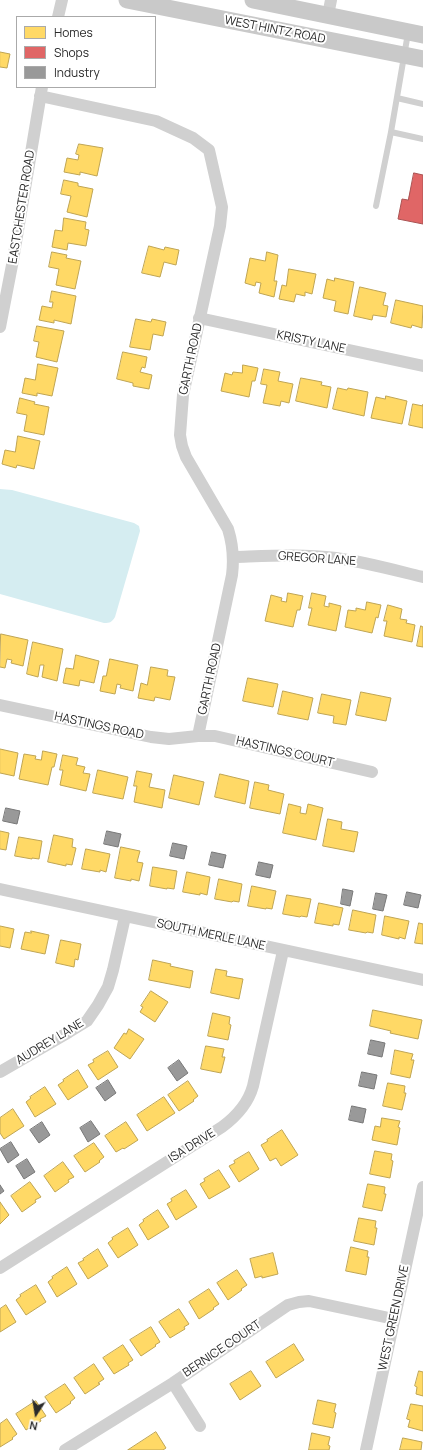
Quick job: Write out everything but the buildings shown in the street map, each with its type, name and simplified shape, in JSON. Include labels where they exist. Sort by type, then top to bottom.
[{"type":"main road","name":"WEST HINTZ ROAD","points":[[127,0],[423,59]]},
{"type":"main road","name":"WEST HINTZ ROAD","points":[[253,0],[330,8],[416,33]]},
{"type":"street","points":[[58,16],[62,0]]},
{"type":"street","name":"GARTH ROAD","points":[[41,92],[156,121],[193,138],[210,150],[222,207],[220,226],[183,396],[180,435],[186,457],[228,529],[232,540],[234,557],[232,575],[198,736]]},
{"type":"street","name":"EASTCHESTER ROAD","points":[[0,327],[13,260],[41,92]]},
{"type":"street","name":"KRISTY LANE","points":[[199,318],[423,366]]},
{"type":"street","name":"GREGOR LANE","points":[[234,557],[286,555],[335,558],[356,561],[423,577]]},
{"type":"street","name":"HASTINGS ROAD","points":[[0,705],[151,737],[169,739],[198,736]]},
{"type":"street","name":"HASTINGS COURT","points":[[198,736],[215,736],[372,772]]},
{"type":"street","name":"SOUTH MERLE LANE","points":[[0,889],[423,980]]},
{"type":"street","name":"AUDREY LANE","points":[[0,1072],[87,1021],[108,987],[125,917]]},
{"type":"street","name":"ISA DRIVE","points":[[0,1268],[222,1128],[239,1113],[249,1099],[253,1086],[283,951]]},
{"type":"street","name":"WEST GREEN DRIVE","points":[[366,1450],[423,1187]]},
{"type":"street","name":"BERNICE COURT","points":[[65,1450],[173,1383],[281,1309],[299,1302],[309,1301],[394,1319]]},
{"type":"street","points":[[173,1383],[200,1426]]},
{"type":"lane","points":[[376,206],[404,56],[416,33]]},
{"type":"lane","points":[[397,98],[423,104]]},
{"type":"lane","points":[[391,132],[423,139]]},
{"type":"water","points":[[0,489],[12,490],[134,523],[139,526],[140,531],[115,617],[112,621],[104,623],[0,594]]}]
